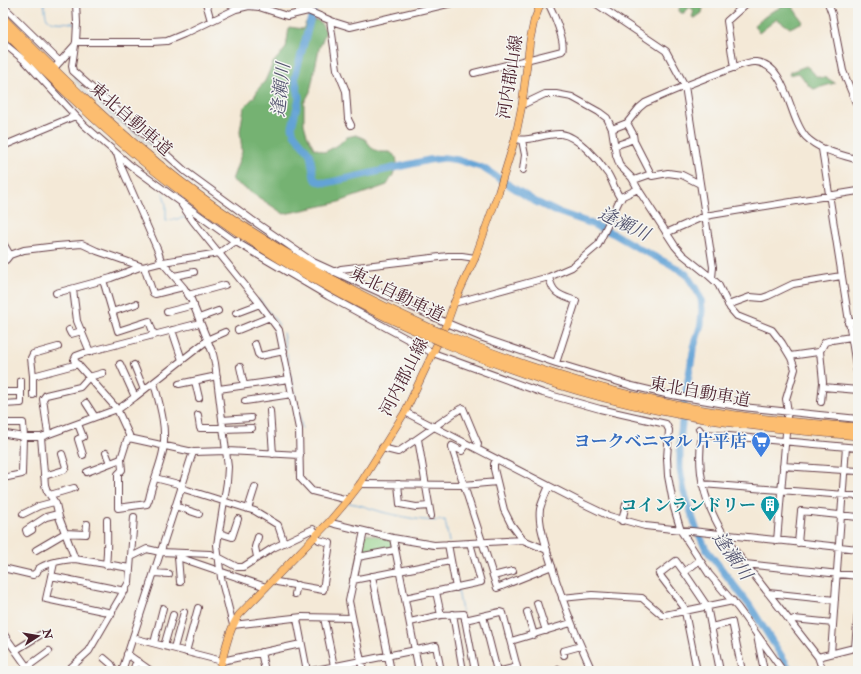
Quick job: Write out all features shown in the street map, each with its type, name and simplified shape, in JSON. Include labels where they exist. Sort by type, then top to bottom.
[{"type":"highway","name":"東北自動車道","points":[[3,19],[106,119],[157,163],[209,203],[237,223],[310,268],[433,334]]},
{"type":"highway","name":"東北自動車道","points":[[3,29],[102,125],[152,168],[199,204],[259,245],[307,274],[369,308],[433,334],[505,359],[563,378],[671,408],[765,426],[858,435]]},
{"type":"highway","name":"東北自動車道","points":[[704,414],[858,428]]},
{"type":"main road","name":"河内郡山線","points":[[219,671],[233,625],[239,615],[329,522],[346,502],[360,484],[405,412],[447,323],[454,303],[475,258],[506,167],[519,140],[527,60],[534,21],[541,3]]},
{"type":"street","points":[[76,3],[77,43],[72,66],[73,71],[185,170],[251,221],[314,262],[483,338],[556,363],[632,386],[666,394],[787,414],[858,418]]},
{"type":"street","points":[[206,3],[211,21]]},
{"type":"street","points":[[3,6],[58,64],[77,43],[162,42],[184,34],[240,8],[249,6],[258,7],[287,16],[306,11],[345,26],[352,26],[452,3]]},
{"type":"street","points":[[474,73],[560,52],[564,48],[548,3]]},
{"type":"street","points":[[595,3],[666,51],[685,86],[713,269],[712,278]]},
{"type":"street","points":[[734,68],[727,21],[747,3]]},
{"type":"street","points":[[828,3],[832,14],[844,71],[858,108]]},
{"type":"street","points":[[328,19],[338,69],[346,91],[348,119],[351,126]]},
{"type":"street","points":[[3,47],[7,46],[25,61],[75,116],[117,154],[237,240],[328,296],[433,353],[543,393],[600,409],[666,424],[669,430],[667,458],[668,476],[674,508],[682,531],[709,574],[733,601],[783,671]]},
{"type":"street","points":[[612,129],[627,123],[645,103],[685,86],[755,62],[772,68],[790,99],[792,110],[807,138],[822,149],[858,160]]},
{"type":"street","points":[[522,105],[545,94],[556,94],[572,97],[603,115],[609,121],[620,166],[634,180],[638,189],[674,246],[712,278],[719,286],[732,311],[740,318],[772,330],[790,356],[795,369],[786,399],[787,414]]},
{"type":"street","points":[[3,146],[75,116]]},
{"type":"street","points":[[627,123],[651,174]]},
{"type":"street","points":[[523,170],[525,155],[519,140],[538,136],[561,134],[573,139],[586,148],[604,169],[621,198]]},
{"type":"street","points":[[614,146],[633,138]]},
{"type":"street","points":[[822,149],[848,323],[858,379]]},
{"type":"street","points":[[117,154],[158,251],[160,260],[183,287],[194,304],[213,354],[219,389],[228,467],[217,545],[223,589],[233,625],[296,619],[352,618]]},
{"type":"street","points":[[634,180],[651,174],[652,176],[668,173],[682,175],[700,184]]},
{"type":"street","points":[[454,303],[549,277],[574,265],[596,248],[621,198],[638,189]]},
{"type":"street","points":[[666,233],[705,216],[858,191]]},
{"type":"street","points":[[181,201],[182,205],[193,221],[220,253],[279,330],[299,429],[299,476],[312,491],[346,502]]},
{"type":"street","points":[[56,293],[142,267],[163,262],[220,253],[237,240]]},
{"type":"street","points":[[3,243],[10,255]]},
{"type":"street","points":[[3,261],[10,255],[24,250],[82,244],[142,267],[153,293],[155,294],[183,287]]},
{"type":"street","points":[[334,272],[341,269],[448,256],[475,258]]},
{"type":"street","points":[[174,276],[194,272]]},
{"type":"street","points":[[728,305],[750,297],[762,298],[793,284],[841,276]]},
{"type":"street","points":[[549,277],[551,285],[556,293],[576,301],[556,363]]},
{"type":"street","points":[[103,280],[118,331],[149,322],[154,335]]},
{"type":"street","points":[[188,295],[225,285]]},
{"type":"street","points":[[73,289],[78,321],[90,352]]},
{"type":"street","points":[[112,312],[136,304]]},
{"type":"street","points":[[167,312],[194,304]]},
{"type":"street","points":[[236,313],[260,304]]},
{"type":"street","points":[[129,438],[118,409],[74,360],[76,356],[172,330],[200,320],[218,311]]},
{"type":"street","points":[[238,330],[270,317]]},
{"type":"street","points":[[848,323],[858,321]]},
{"type":"street","points":[[69,330],[71,334],[82,331]]},
{"type":"street","points":[[172,330],[182,360]]},
{"type":"street","points":[[6,434],[23,437],[41,437],[118,409],[154,383],[207,340],[225,332]]},
{"type":"street","points":[[821,402],[823,387],[820,351],[825,342],[851,337]]},
{"type":"street","points":[[256,344],[258,354],[260,356],[284,351]]},
{"type":"street","points":[[33,395],[31,358],[33,354],[58,347]]},
{"type":"street","points":[[790,356],[820,351]]},
{"type":"street","points":[[33,376],[78,364]]},
{"type":"street","points":[[120,364],[135,397]]},
{"type":"street","points":[[134,365],[144,390]]},
{"type":"street","points":[[240,367],[244,385]]},
{"type":"street","points":[[48,434],[43,399],[46,395],[80,387],[89,377],[103,373]]},
{"type":"street","points":[[178,384],[217,376]]},
{"type":"street","points":[[219,389],[289,380]]},
{"type":"street","points":[[3,404],[21,403],[21,381]]},
{"type":"street","points":[[195,381],[199,398]]},
{"type":"street","points":[[129,438],[121,459],[122,470],[118,474],[118,508],[147,504],[155,478],[163,446],[164,431],[154,383]]},
{"type":"street","points":[[823,387],[858,390]]},
{"type":"street","points":[[3,392],[21,392]]},
{"type":"street","points":[[245,401],[292,394]]},
{"type":"street","points":[[86,403],[95,417]]},
{"type":"street","points":[[382,448],[398,452],[460,409],[464,408],[478,444],[477,449]]},
{"type":"street","points":[[270,411],[274,454]]},
{"type":"street","points":[[405,412],[609,516],[622,520],[645,526],[682,531],[858,549]]},
{"type":"street","points":[[198,415],[200,428],[252,428]]},
{"type":"street","points":[[222,420],[251,418]]},
{"type":"street","points":[[3,423],[23,423],[22,474],[3,478]]},
{"type":"street","points":[[78,424],[82,437],[78,440],[83,455]]},
{"type":"street","points":[[721,535],[710,510],[702,484],[700,452],[701,431],[858,448]]},
{"type":"street","points":[[777,540],[786,433]]},
{"type":"street","points":[[41,437],[45,485],[54,502],[64,533],[75,559]]},
{"type":"street","points":[[129,438],[193,452],[227,451],[300,455]]},
{"type":"street","points":[[418,439],[427,484],[431,516]]},
{"type":"street","points":[[467,444],[462,451],[452,446],[452,448],[497,588],[552,566]]},
{"type":"street","points":[[831,653],[846,447]]},
{"type":"street","points":[[122,671],[193,452]]},
{"type":"street","points":[[106,453],[110,463]]},
{"type":"street","points":[[44,476],[64,470],[66,467],[62,454]]},
{"type":"street","points":[[87,472],[121,459]]},
{"type":"street","points":[[496,459],[494,464],[497,482],[507,518],[523,540]]},
{"type":"street","points":[[783,466],[858,471]]},
{"type":"street","points":[[155,478],[255,511],[278,526],[284,543]]},
{"type":"street","points":[[360,484],[464,485],[497,482]]},
{"type":"street","points":[[398,484],[400,504],[416,507],[429,506]]},
{"type":"street","points":[[702,484],[858,496]]},
{"type":"street","points":[[549,486],[540,509],[540,520],[547,550],[562,598],[592,671]]},
{"type":"street","points":[[248,509],[255,487]]},
{"type":"street","points":[[50,495],[74,488]]},
{"type":"street","points":[[23,514],[39,506],[54,502]]},
{"type":"street","points":[[622,520],[626,504]]},
{"type":"street","points":[[175,506],[199,514]]},
{"type":"street","points":[[798,543],[801,511],[858,517]]},
{"type":"street","points":[[32,530],[27,533],[26,530],[46,517],[58,514]]},
{"type":"street","points":[[67,671],[89,651],[129,582],[134,517]]},
{"type":"street","points":[[219,533],[232,537],[238,519]]},
{"type":"street","points":[[106,565],[108,546],[106,542],[107,520]]},
{"type":"street","points":[[329,522],[393,538],[422,543],[449,544],[523,540],[547,550]]},
{"type":"street","points":[[36,550],[64,533],[86,534],[87,524]]},
{"type":"street","points":[[178,555],[203,553],[218,557],[237,567],[243,566],[257,557],[313,529],[319,540],[330,543],[326,591],[277,582],[274,579]]},
{"type":"street","points":[[363,671],[349,601],[364,531]]},
{"type":"street","points":[[257,557],[255,547],[258,537]]},
{"type":"street","points":[[393,538],[419,671]]},
{"type":"street","points":[[405,598],[481,582],[470,543]]},
{"type":"street","points":[[729,543],[818,657],[823,671]]},
{"type":"street","points":[[449,544],[450,561],[457,588]]},
{"type":"street","points":[[131,557],[147,549],[178,555],[266,587]]},
{"type":"street","points":[[358,557],[395,550]]},
{"type":"street","points":[[178,555],[180,582]]},
{"type":"street","points":[[3,568],[33,575],[42,566],[75,559],[130,568]]},
{"type":"street","points":[[684,572],[700,560]]},
{"type":"street","points":[[353,580],[450,561]]},
{"type":"street","points":[[697,671],[684,607],[659,574],[676,561],[707,606],[720,671]]},
{"type":"street","points":[[54,563],[46,599],[112,613]]},
{"type":"street","points":[[745,564],[858,576]]},
{"type":"street","points":[[493,576],[513,571]]},
{"type":"street","points":[[154,573],[169,574]]},
{"type":"street","points":[[51,576],[125,591]]},
{"type":"street","points":[[372,576],[391,671]]},
{"type":"street","points":[[295,594],[297,585]]},
{"type":"street","points":[[314,596],[315,589]]},
{"type":"street","points":[[436,592],[441,615]]},
{"type":"street","points":[[768,593],[835,600]]},
{"type":"street","points":[[562,598],[592,594],[642,598],[662,615],[733,601]]},
{"type":"street","points":[[537,603],[546,631]]},
{"type":"street","points":[[154,643],[163,608]]},
{"type":"street","points":[[186,652],[198,608]]},
{"type":"street","points":[[174,648],[184,612]]},
{"type":"street","points":[[410,622],[441,615],[483,616],[500,612],[503,613],[517,669],[501,671]]},
{"type":"street","points":[[527,612],[534,635]]},
{"type":"street","points":[[818,657],[856,648],[858,612]]},
{"type":"street","points":[[164,646],[173,615]]},
{"type":"street","points":[[460,615],[467,653],[474,671]]},
{"type":"street","points":[[460,615],[467,653],[463,671]]},
{"type":"street","points":[[483,616],[497,671]]},
{"type":"street","points":[[324,618],[335,669]]},
{"type":"street","points":[[296,619],[307,671]]},
{"type":"street","points":[[790,621],[794,619],[833,623]]},
{"type":"street","points":[[711,627],[732,622],[742,671]]},
{"type":"street","points":[[511,641],[571,623]]},
{"type":"street","points":[[756,632],[764,671]]},
{"type":"street","points":[[3,633],[29,669],[49,651]]},
{"type":"street","points":[[16,650],[40,635]]},
{"type":"street","points":[[133,638],[222,661],[301,644]]},
{"type":"street","points":[[311,671],[335,669],[361,661],[436,646],[441,671]]},
{"type":"street","points":[[564,655],[563,651],[581,646]]},
{"type":"street","points":[[261,652],[265,671]]},
{"type":"street","points":[[127,654],[147,670]]},
{"type":"street","points":[[104,658],[112,670]]},
{"type":"street","points":[[133,671],[138,662]]},
{"type":"green space","points":[[680,3],[701,3],[703,8],[702,13],[695,18],[692,17],[694,11],[690,7],[684,13],[681,13],[679,11]]},
{"type":"green space","points":[[790,3],[803,22],[790,28],[777,19],[759,33],[754,25],[771,12]]},
{"type":"green space","points":[[316,20],[320,22],[326,31],[319,49],[310,92],[304,103],[304,124],[307,135],[314,148],[325,152],[338,145],[347,137],[356,135],[365,139],[373,149],[380,152],[390,152],[396,157],[397,162],[393,175],[387,185],[336,203],[284,214],[232,180],[242,152],[240,131],[244,107],[254,97],[265,81],[273,63],[286,48],[289,27],[303,29],[306,22]]},
{"type":"green space","points":[[806,66],[817,77],[827,78],[835,83],[814,89],[809,86],[799,73],[789,75],[790,72]]},
{"type":"green space","points":[[367,534],[391,539],[391,549],[361,553],[365,535]]},
{"type":"waterway","points":[[44,3],[46,16],[48,19],[54,22],[68,22],[75,24]]},
{"type":"waterway","name":"逢瀬川","points":[[315,3],[295,77],[299,98],[292,127],[294,134],[310,154],[314,178],[317,181],[327,183],[429,160],[445,158],[458,160],[483,168],[534,201],[555,211],[587,222],[614,234],[686,274],[701,299],[702,310],[701,324],[694,347],[685,396],[680,442],[680,469],[684,491],[696,528],[706,549],[750,606],[791,671]]},
{"type":"waterway","points":[[75,77],[79,85],[88,95],[165,157]]},
{"type":"waterway","points":[[163,193],[166,205],[166,221],[187,217]]},
{"type":"waterway","points":[[259,299],[279,325]]},
{"type":"waterway","points":[[283,333],[286,350]]},
{"type":"waterway","points":[[287,353],[288,362]]},
{"type":"waterway","points":[[289,367],[302,428]]},
{"type":"waterway","points":[[349,503],[414,519],[430,521],[445,520],[449,542]]},
{"type":"waterway","points":[[458,590],[462,611]]},
{"type":"tunnel","points":[[238,239],[250,223]]},
{"type":"place","name":"ヨークベニマル 片平店","points":[[761,458]]},
{"type":"place","name":"コインランドリー","points":[[770,522]]}]
